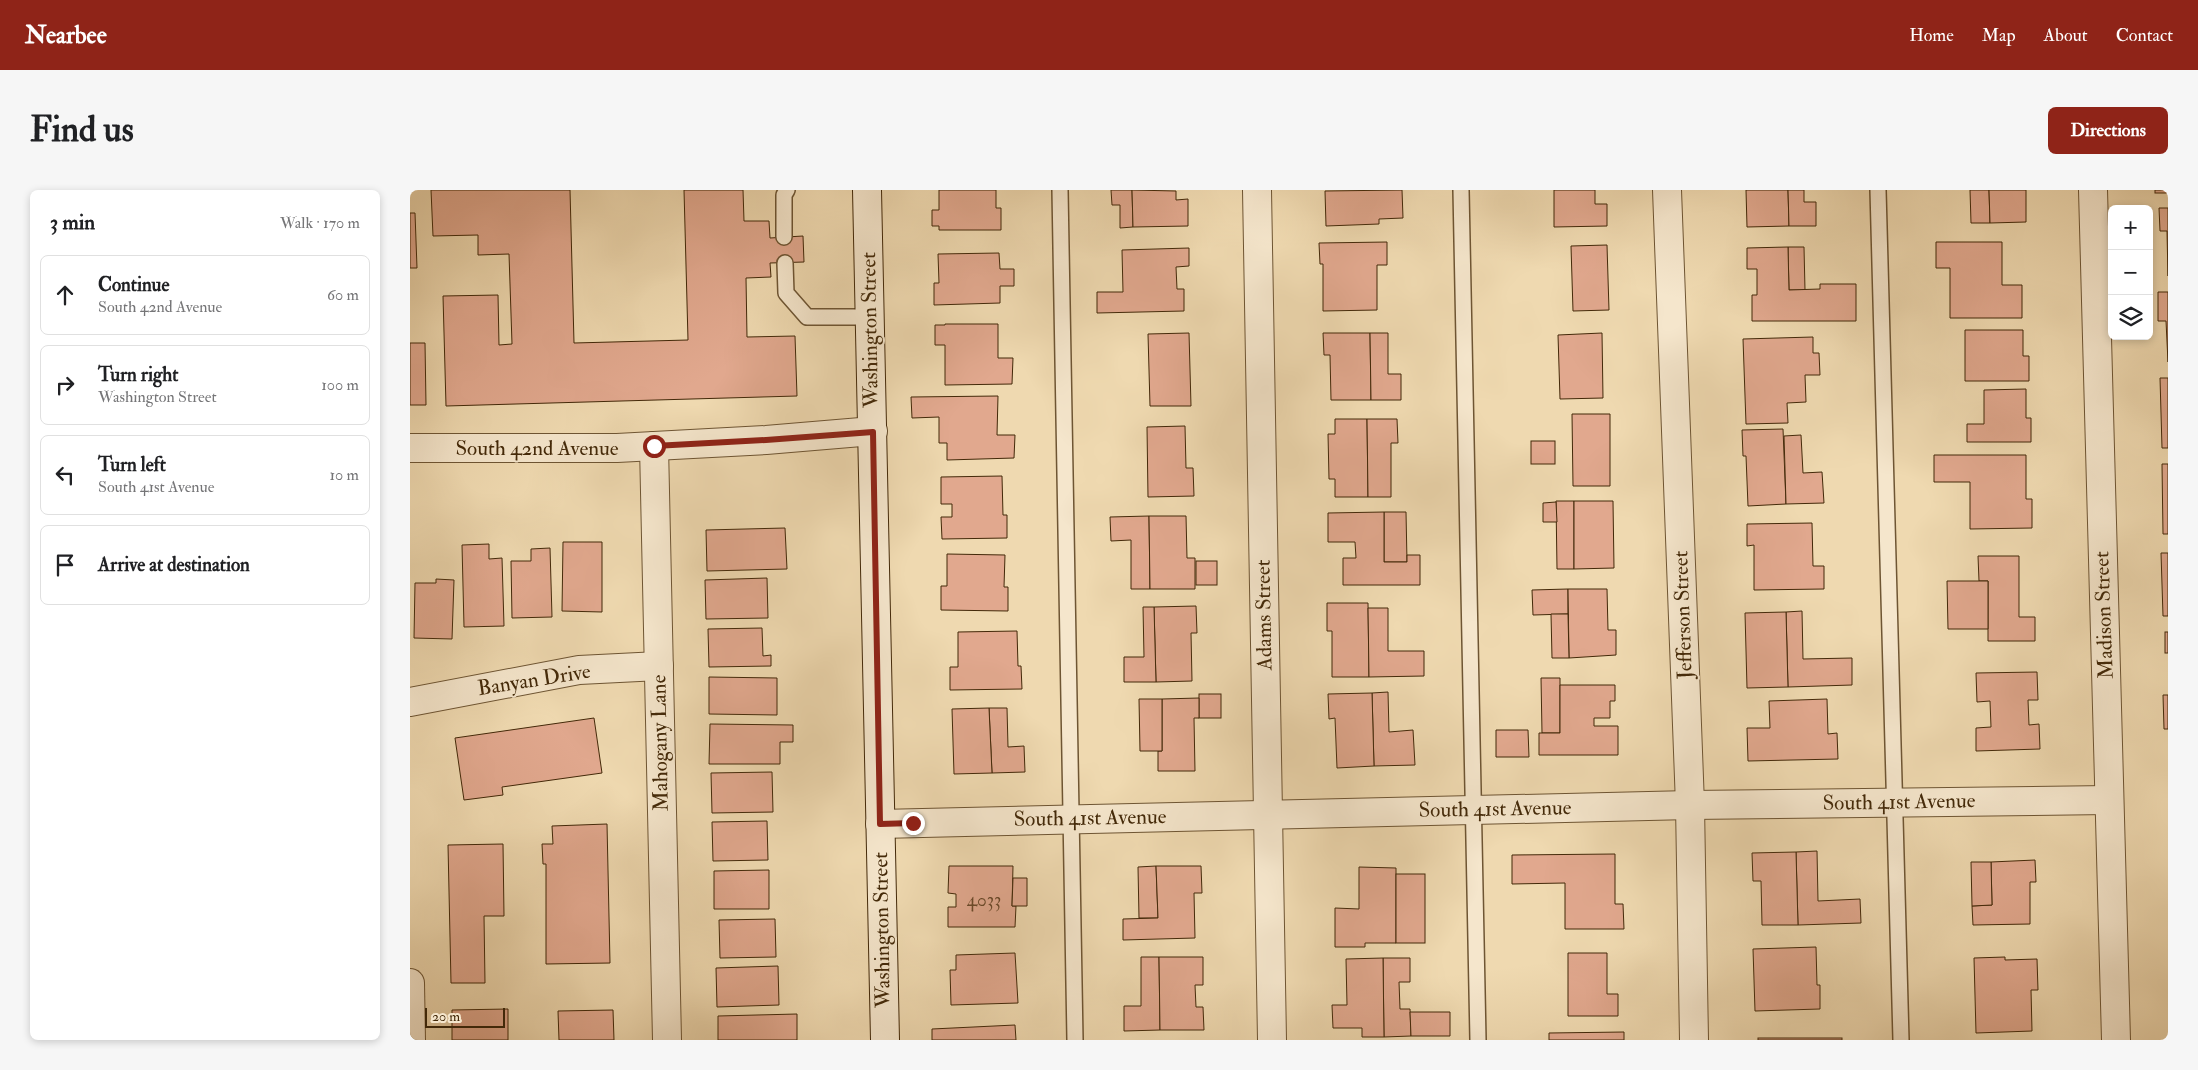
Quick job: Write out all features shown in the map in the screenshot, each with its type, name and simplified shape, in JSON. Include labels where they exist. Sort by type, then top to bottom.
[{"type":"street","name":"Washington Street","points":[[866,190],[873,432],[885,1040]]},
{"type":"street","name":"Adams Street","points":[[1257,190],[1272,1040]]},
{"type":"street","name":"Jefferson Street","points":[[1667,190],[1690,804],[1694,1040]]},
{"type":"street","name":"Madison Street","points":[[2093,190],[2116,1040]]},
{"type":"street","name":"South 42nd Avenue","points":[[410,448],[617,448],[873,432]]},
{"type":"street","name":"Mahogany Lane","points":[[654,446],[667,1040]]},
{"type":"street","name":"Banyan Drive","points":[[410,702],[579,670],[659,666]]},
{"type":"street","name":"South 41st Avenue","points":[[880,824],[1690,804],[2109,800]]},
{"type":"street","points":[[410,983],[411,1040]]},
{"type":"lane","points":[[784,237],[784,195],[788,190]]},
{"type":"lane","points":[[1060,190],[1075,1040]]},
{"type":"lane","points":[[1461,190],[1478,1040]]},
{"type":"lane","points":[[1878,190],[1901,1040]]},
{"type":"lane","points":[[785,263],[786,294],[807,317],[870,317]]},
{"type":"building","points":[[431,190],[570,190],[574,343],[688,340],[684,190],[743,190],[744,221],[769,221],[770,238],[803,236],[804,262],[770,263],[771,277],[746,278],[747,337],[795,336],[797,396],[446,406],[443,296],[498,295],[499,345],[512,344],[509,254],[478,255],[478,235],[433,236]]},
{"type":"building","points":[[939,190],[996,190],[996,208],[1001,208],[1001,230],[939,230],[939,226],[932,226],[932,210],[939,210]]},
{"type":"building","points":[[1111,190],[1132,190],[1133,227],[1120,228],[1120,205],[1112,205]]},
{"type":"building","points":[[1132,190],[1176,191],[1176,200],[1188,199],[1188,226],[1133,227]]},
{"type":"building","points":[[1402,190],[1403,218],[1379,219],[1379,224],[1326,226],[1325,191]]},
{"type":"building","points":[[1554,190],[1595,190],[1595,204],[1607,204],[1607,226],[1554,227]]},
{"type":"building","points":[[1746,190],[1788,190],[1789,226],[1747,227]]},
{"type":"building","points":[[1788,190],[1804,190],[1804,202],[1816,202],[1816,226],[1789,226]]},
{"type":"building","points":[[1970,190],[1989,190],[1990,223],[1971,223]]},
{"type":"building","points":[[1989,190],[2026,190],[2026,222],[1990,223]]},
{"type":"building","points":[[2155,190],[2168,190],[2168,193],[2155,193]]},
{"type":"building","points":[[2159,208],[2168,208],[2168,276],[2167,231],[2160,231]]},
{"type":"building","points":[[410,213],[415,213],[417,268],[410,268]]},
{"type":"building","points":[[1387,242],[1387,265],[1377,265],[1377,310],[1323,311],[1323,264],[1320,264],[1319,243]]},
{"type":"building","points":[[1936,242],[2002,242],[2002,285],[2022,285],[2022,318],[1950,318],[1950,268],[1936,268]]},
{"type":"building","points":[[1607,245],[1609,310],[1573,311],[1571,246]]},
{"type":"building","points":[[1788,247],[1804,247],[1805,290],[1789,290]]},
{"type":"building","points":[[1788,247],[1789,290],[1820,289],[1820,284],[1856,284],[1856,321],[1752,321],[1752,295],[1757,295],[1757,269],[1747,269],[1747,248]]},
{"type":"building","points":[[1189,248],[1189,266],[1176,267],[1177,289],[1184,289],[1184,311],[1097,313],[1097,292],[1123,292],[1122,250]]},
{"type":"building","points":[[999,253],[1000,269],[1014,269],[1014,286],[1000,286],[1000,303],[934,305],[934,283],[939,283],[938,254]]},
{"type":"building","points":[[2158,292],[2168,292],[2168,362],[2166,321],[2158,321]]},
{"type":"building","points":[[998,324],[998,358],[1013,358],[1012,384],[945,385],[945,345],[935,345],[935,325]]},
{"type":"building","points":[[1965,330],[2023,330],[2023,356],[2029,356],[2029,381],[1965,381]]},
{"type":"building","points":[[1189,333],[1191,406],[1150,406],[1148,334]]},
{"type":"building","points":[[1323,333],[1370,333],[1371,400],[1331,400],[1330,355],[1324,355]]},
{"type":"building","points":[[1370,333],[1388,333],[1388,374],[1401,374],[1401,400],[1371,400]]},
{"type":"building","points":[[1602,333],[1603,398],[1560,399],[1558,335]]},
{"type":"building","points":[[1813,337],[1813,353],[1819,353],[1820,375],[1805,375],[1806,402],[1787,403],[1788,423],[1746,424],[1743,339]]},
{"type":"building","points":[[410,343],[425,343],[426,405],[410,405]]},
{"type":"building","points":[[2160,378],[2168,378],[2168,448],[2162,448]]},
{"type":"building","points":[[2026,389],[2026,418],[2031,418],[2031,442],[1967,442],[1967,424],[1984,424],[1984,390]]},
{"type":"building","points":[[998,396],[997,435],[1015,435],[1014,458],[947,460],[947,443],[939,443],[939,417],[912,418],[911,397]]},
{"type":"building","points":[[1572,414],[1610,414],[1610,486],[1573,486]]},
{"type":"building","points":[[1335,419],[1367,419],[1368,497],[1335,497],[1335,479],[1329,479],[1328,434],[1335,434]]},
{"type":"building","points":[[1367,419],[1397,419],[1398,443],[1391,443],[1391,497],[1368,497]]},
{"type":"building","points":[[1185,426],[1186,468],[1193,468],[1194,496],[1148,497],[1147,427]]},
{"type":"building","points":[[1783,429],[1786,504],[1748,506],[1746,456],[1743,456],[1742,430]]},
{"type":"building","points":[[1801,435],[1803,473],[1822,472],[1824,503],[1786,504],[1784,436]]},
{"type":"building","points":[[1531,441],[1555,441],[1555,464],[1531,464]]},
{"type":"building","points":[[1934,455],[2026,455],[2026,499],[2032,499],[2032,528],[1970,529],[1970,482],[1934,482]]},
{"type":"building","points":[[2162,464],[2168,464],[2168,534],[2163,534]]},
{"type":"building","points":[[1002,476],[1003,515],[1007,515],[1007,538],[942,539],[941,517],[952,517],[952,504],[941,504],[941,477]]},
{"type":"building","points":[[1556,501],[1574,501],[1574,569],[1557,569]]},
{"type":"building","points":[[1574,501],[1613,501],[1614,568],[1574,569]]},
{"type":"building","points":[[1556,502],[1557,522],[1543,522],[1543,503]]},
{"type":"building","points":[[1384,512],[1406,512],[1407,562],[1384,562]]},
{"type":"building","points":[[1384,512],[1384,562],[1407,562],[1407,555],[1420,555],[1420,585],[1343,585],[1343,558],[1356,558],[1355,542],[1328,542],[1328,513]]},
{"type":"building","points":[[1149,516],[1150,589],[1131,589],[1131,540],[1111,541],[1110,517]]},
{"type":"building","points":[[1149,516],[1186,516],[1187,558],[1195,558],[1195,589],[1150,589]]},
{"type":"building","points":[[1812,523],[1813,566],[1824,566],[1824,589],[1754,590],[1754,545],[1747,546],[1747,524]]},
{"type":"building","points":[[785,528],[787,569],[707,571],[706,530]]},
{"type":"building","points":[[563,542],[602,542],[602,612],[562,611]]},
{"type":"building","points":[[489,544],[489,559],[502,558],[504,626],[464,627],[462,545]]},
{"type":"building","points":[[550,548],[552,617],[512,618],[511,561],[531,561],[531,549]]},
{"type":"building","points":[[2161,553],[2168,553],[2168,616],[2163,616]]},
{"type":"building","points":[[947,554],[1005,555],[1004,587],[1008,587],[1008,611],[941,610],[941,586],[947,586]]},
{"type":"building","points":[[1978,556],[2019,556],[2019,617],[2035,617],[2035,641],[1988,641],[1988,581],[1979,581]]},
{"type":"building","points":[[1196,561],[1217,561],[1217,585],[1196,585]]},
{"type":"building","points":[[767,578],[768,618],[706,619],[705,580]]},
{"type":"building","points":[[436,579],[454,580],[452,639],[414,638],[415,583],[436,583]]},
{"type":"building","points":[[1947,581],[1988,581],[1988,629],[1948,629]]},
{"type":"building","points":[[1568,589],[1568,614],[1533,615],[1532,590]]},
{"type":"building","points":[[1568,589],[1607,589],[1608,630],[1616,630],[1616,655],[1569,658]]},
{"type":"building","points":[[1327,603],[1368,603],[1369,677],[1332,677],[1332,631],[1327,631]]},
{"type":"building","points":[[1196,606],[1197,633],[1191,633],[1192,681],[1156,682],[1154,607]]},
{"type":"building","points":[[1143,607],[1154,607],[1156,682],[1124,682],[1124,657],[1144,657]]},
{"type":"building","points":[[1368,608],[1388,608],[1388,651],[1424,651],[1424,676],[1369,677]]},
{"type":"building","points":[[1802,611],[1803,659],[1852,658],[1852,685],[1788,687],[1786,612]]},
{"type":"building","points":[[1786,612],[1788,687],[1747,688],[1745,613]]},
{"type":"building","points":[[1551,614],[1568,614],[1569,658],[1552,658]]},
{"type":"building","points":[[762,628],[763,656],[771,655],[771,666],[709,667],[708,629]]},
{"type":"building","points":[[1017,631],[1018,666],[1021,666],[1022,689],[950,690],[950,667],[958,667],[958,632]]},
{"type":"building","points":[[2165,632],[2168,632],[2168,653],[2165,653]]},
{"type":"building","points":[[2037,672],[2038,700],[2028,700],[2029,725],[2039,724],[2040,749],[1976,751],[1976,728],[1991,727],[1990,701],[1977,702],[1976,673]]},
{"type":"building","points":[[709,677],[777,678],[777,715],[709,714]]},
{"type":"building","points":[[1541,678],[1560,678],[1560,733],[1542,733]]},
{"type":"building","points":[[1560,685],[1615,685],[1615,701],[1610,701],[1610,718],[1594,718],[1594,726],[1618,726],[1618,755],[1539,755],[1539,733],[1560,733]]},
{"type":"building","points":[[1388,692],[1389,732],[1413,730],[1415,765],[1374,766],[1372,693]]},
{"type":"building","points":[[1372,693],[1374,766],[1337,768],[1335,718],[1329,719],[1328,694]]},
{"type":"building","points":[[1199,694],[1221,694],[1221,718],[1199,718]]},
{"type":"building","points":[[2163,695],[2168,695],[2168,729],[2164,729]]},
{"type":"building","points":[[1199,698],[1199,718],[1194,718],[1195,771],[1158,771],[1158,751],[1162,751],[1162,699]]},
{"type":"building","points":[[1139,699],[1162,699],[1162,751],[1140,751]]},
{"type":"building","points":[[1827,699],[1828,734],[1837,733],[1838,759],[1748,761],[1747,728],[1770,728],[1769,701]]},
{"type":"building","points":[[989,708],[1007,708],[1008,747],[1024,746],[1025,772],[992,773]]},
{"type":"building","points":[[989,708],[992,773],[954,774],[952,709]]},
{"type":"building","points":[[594,718],[602,773],[502,787],[503,795],[464,800],[455,738]]},
{"type":"building","points":[[710,724],[793,725],[793,742],[780,742],[780,764],[709,764]]},
{"type":"building","points":[[1496,730],[1528,730],[1529,757],[1496,757]]},
{"type":"building","points":[[772,772],[773,812],[712,813],[711,773]]},
{"type":"building","points":[[767,821],[768,860],[713,861],[712,822]]},
{"type":"building","points":[[607,824],[610,963],[546,964],[546,864],[543,864],[542,844],[553,844],[552,826]]},
{"type":"building","points":[[503,844],[504,916],[484,916],[485,983],[451,983],[448,845]]},
{"type":"building","points":[[1817,851],[1818,901],[1860,899],[1861,923],[1798,925],[1796,852]]},
{"type":"building","points":[[1796,852],[1798,925],[1762,925],[1761,881],[1753,881],[1752,853]]},
{"type":"building","points":[[1615,854],[1615,904],[1623,904],[1624,929],[1565,929],[1565,883],[1512,884],[1512,855]]},
{"type":"building","points":[[2035,860],[2036,882],[2030,882],[2030,924],[1973,925],[1972,906],[1992,905],[1991,862]]},
{"type":"building","points":[[1971,862],[1991,862],[1992,905],[1972,906]]},
{"type":"building","points":[[949,866],[1013,866],[1012,906],[1016,906],[1015,927],[948,927],[948,907],[956,907],[956,894],[948,893]]},
{"type":"building","points":[[1156,866],[1158,918],[1139,918],[1138,867]]},
{"type":"building","points":[[1156,866],[1201,866],[1202,893],[1194,893],[1195,938],[1123,940],[1123,919],[1158,918]]},
{"type":"building","points":[[1359,867],[1396,868],[1396,943],[1365,943],[1365,947],[1335,947],[1335,908],[1359,909]]},
{"type":"building","points":[[769,870],[769,909],[714,909],[714,871]]},
{"type":"building","points":[[1396,874],[1425,874],[1425,943],[1396,943]]},
{"type":"building","points":[[1013,878],[1027,878],[1027,906],[1012,906]]},
{"type":"building","points":[[775,919],[776,957],[720,958],[719,920]]},
{"type":"building","points":[[1816,947],[1817,985],[1820,985],[1820,1009],[1755,1011],[1753,949]]},
{"type":"building","points":[[1015,953],[1018,1003],[951,1005],[950,970],[956,970],[956,955]]},
{"type":"building","points":[[1568,953],[1607,953],[1607,994],[1618,994],[1618,1016],[1568,1016]]},
{"type":"building","points":[[1141,957],[1159,957],[1160,1030],[1124,1031],[1124,1006],[1141,1006]]},
{"type":"building","points":[[1159,957],[1203,957],[1203,985],[1195,985],[1196,1007],[1203,1007],[1204,1030],[1160,1030]]},
{"type":"building","points":[[2005,957],[2005,960],[2037,959],[2038,990],[2031,990],[2032,1031],[1976,1033],[1974,958]]},
{"type":"building","points":[[1383,958],[1410,958],[1410,982],[1399,982],[1400,1009],[1410,1009],[1411,1036],[1384,1037]]},
{"type":"building","points":[[1383,958],[1384,1037],[1362,1037],[1362,1028],[1333,1028],[1332,1005],[1347,1005],[1346,959]]},
{"type":"building","points":[[778,966],[779,1005],[717,1007],[716,968]]},
{"type":"building","points":[[508,1009],[508,1040],[452,1040],[452,1010]]},
{"type":"building","points":[[613,1010],[614,1040],[559,1040],[558,1011]]},
{"type":"building","points":[[1410,1012],[1450,1012],[1450,1036],[1411,1036]]},
{"type":"building","points":[[797,1014],[797,1040],[718,1040],[718,1016]]},
{"type":"building","points":[[1015,1025],[1016,1040],[932,1040],[932,1029]]},
{"type":"building","points":[[1624,1032],[1624,1040],[1549,1040],[1549,1033]]},
{"type":"building","points":[[1758,1038],[1842,1038],[1842,1040],[1758,1040]]},
{"type":"route","points":[[654,446],[873,432],[880,824],[913,823]]}]
